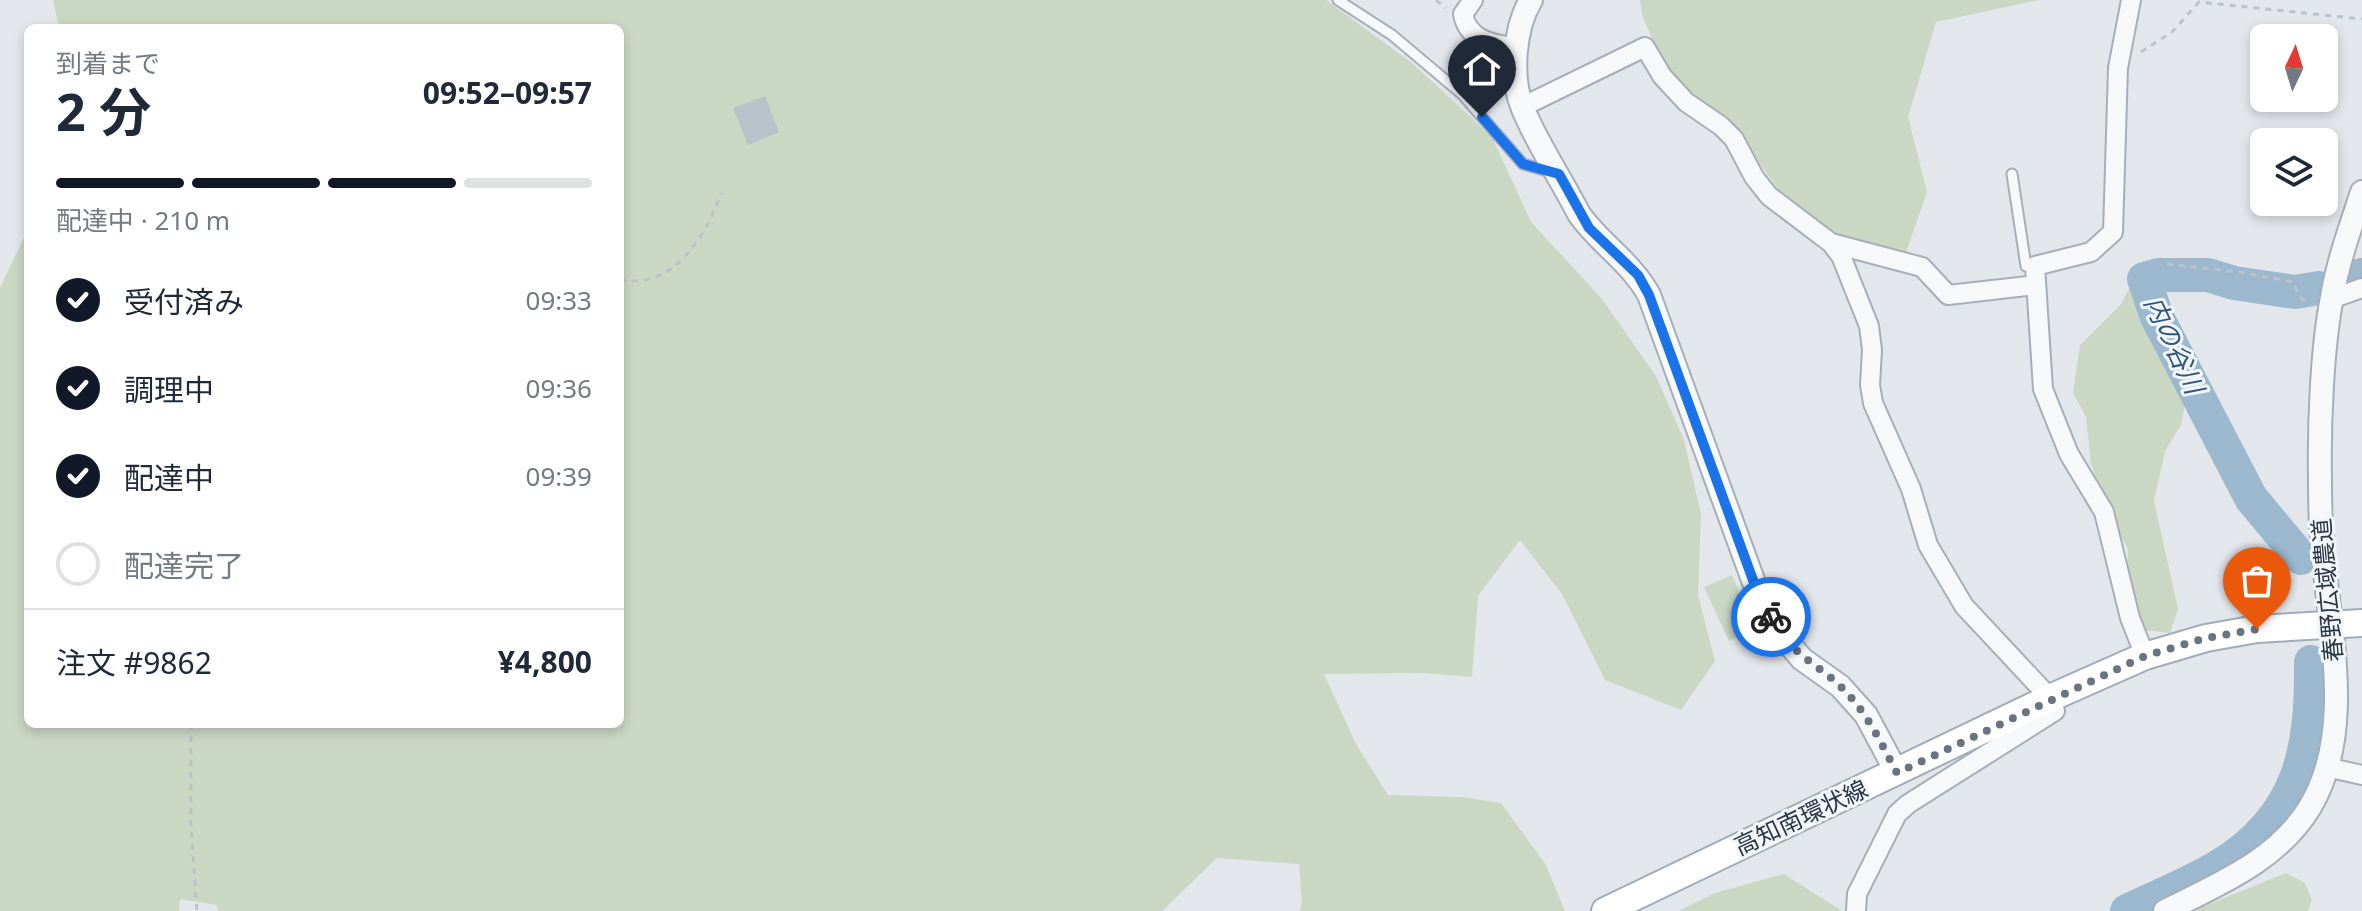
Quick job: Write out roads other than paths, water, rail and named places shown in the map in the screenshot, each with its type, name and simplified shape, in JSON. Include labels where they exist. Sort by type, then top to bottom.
[{"type":"main road","name":"高知南環状線","points":[[1605,911],[2050,698],[2145,656],[2206,638],[2257,629],[2362,623]]},
{"type":"street","points":[[1473,0],[1463,14],[1465,26],[1487,43],[1517,48]]},
{"type":"street","points":[[1531,0],[1524,12],[1517,48],[1522,107],[1589,228],[1638,275],[1649,295],[1753,580],[1777,630],[1802,659],[1840,686],[1866,715],[1897,773]]},
{"type":"street","points":[[1831,243],[1922,267],[1948,295],[2036,276],[2091,252],[2113,232],[2118,68],[2131,0]]},
{"type":"street","points":[[1522,107],[1645,47],[1662,76],[1686,102],[1734,139],[1754,177],[1769,196],[1831,243],[1841,256],[1869,326],[1873,403],[1911,489],[1928,545],[1964,606],[2050,698],[2055,711],[1897,814],[1857,894],[1856,911]]},
{"type":"street","name":"春野広域農道","points":[[2165,911],[2230,879],[2277,849],[2311,806],[2326,767],[2335,721],[2332,625],[2322,539],[2320,474],[2331,299],[2340,257],[2362,192]]},
{"type":"street","points":[[2036,276],[2043,389],[2069,454],[2104,512],[2130,618],[2145,656]]},
{"type":"street","points":[[2331,299],[2362,288]]},
{"type":"street","points":[[2326,767],[2362,775]]},
{"type":"lane","points":[[1338,0],[1392,35],[1462,94],[1523,164],[1559,174]]},
{"type":"lane","points":[[2012,174],[2026,266],[2036,276]]},
{"type":"waterway","name":"内の谷川","points":[[2301,558],[2251,498],[2157,317],[2144,279],[2158,275],[2208,275],[2234,283],[2295,292],[2319,288]]},
{"type":"waterway","name":"内の谷川","points":[[2343,283],[2362,275]]},
{"type":"waterway","name":"内の谷川","points":[[2127,911],[2221,865],[2269,824],[2285,802],[2304,751],[2309,723],[2311,662]]}]
